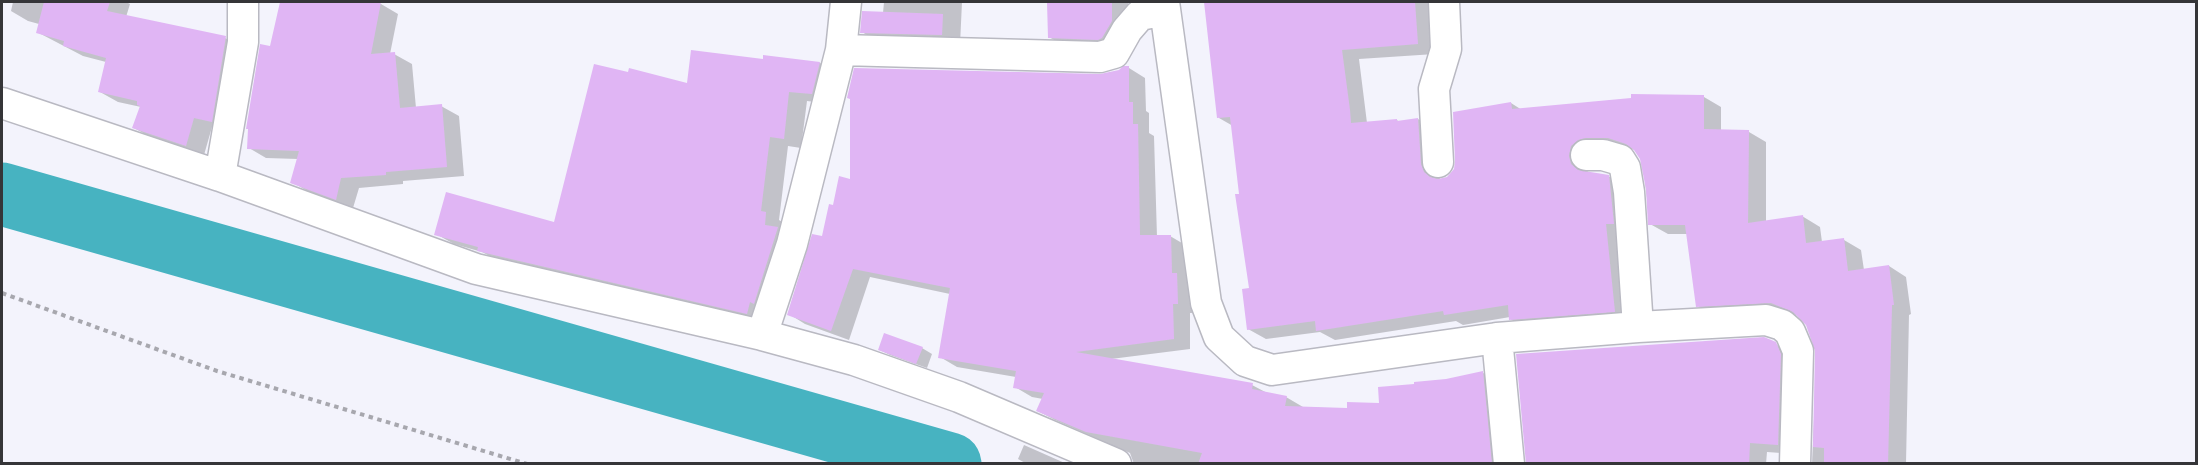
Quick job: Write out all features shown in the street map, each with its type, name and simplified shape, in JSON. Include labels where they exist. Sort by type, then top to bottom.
[{"type":"street","points":[[220,176],[243,42],[243,2]]},
{"type":"street","points":[[762,335],[792,244],[841,50],[846,2]]},
{"type":"street","points":[[1438,162],[1434,89],[1446,49],[1444,2]]},
{"type":"street","points":[[841,50],[1100,57],[1114,53],[1127,30],[1140,15],[1164,6],[1206,303],[1219,337],[1245,361],[1272,370],[1497,338],[1766,320],[1782,325],[1790,332],[1798,351],[1795,464]]},
{"type":"street","points":[[2,103],[220,176],[476,268],[762,335],[854,360],[959,397],[1116,464]]},
{"type":"street","points":[[1586,155],[1603,155],[1620,160],[1625,168],[1629,192],[1638,327]]},
{"type":"street","points":[[1497,338],[1509,464]]},
{"type":"path","points":[[2,293],[217,371],[527,464]]},
{"type":"building","points":[[44,2],[110,2],[107,11],[226,36],[212,122],[194,118],[186,146],[132,128],[140,106],[137,105],[137,101],[98,92],[106,58],[63,46],[64,41],[36,33]]},
{"type":"building","points":[[280,2],[381,2],[371,54],[395,52],[400,108],[442,104],[447,167],[341,178],[336,200],[290,183],[299,151],[247,149],[248,129],[246,129],[260,44],[270,46]]},
{"type":"building","points":[[1047,2],[1112,2],[1112,21],[1102,38],[1098,40],[1048,38]]},
{"type":"building","points":[[1204,2],[1415,2],[1418,44],[1342,50],[1351,123],[1418,118],[1421,164],[1424,172],[1438,179],[1447,177],[1454,169],[1453,112],[1511,102],[1512,109],[1631,98],[1631,94],[1704,95],[1704,129],[1749,130],[1748,223],[1803,215],[1806,243],[1844,238],[1848,271],[1889,265],[1894,305],[1892,305],[1888,464],[1824,464],[1824,448],[1813,447],[1815,351],[1806,325],[1793,312],[1771,303],[1696,307],[1685,225],[1648,225],[1646,189],[1640,159],[1626,144],[1608,138],[1578,140],[1571,146],[1569,156],[1571,164],[1578,170],[1609,175],[1614,224],[1606,224],[1615,312],[1509,320],[1508,305],[1444,315],[1443,311],[1316,331],[1315,321],[1247,330],[1242,289],[1249,288],[1235,194],[1239,194],[1230,117],[1217,118]]},
{"type":"building","points":[[862,11],[943,14],[942,35],[860,33]]},
{"type":"building","points":[[691,50],[763,59],[763,55],[820,62],[812,94],[789,92],[784,139],[770,137],[761,211],[766,212],[765,225],[778,227],[754,304],[750,302],[747,314],[477,251],[478,247],[434,235],[446,192],[554,222],[594,64],[628,72],[629,68],[687,83]]},
{"type":"building","points":[[1123,66],[1129,66],[1129,102],[1133,102],[1133,124],[1138,124],[1140,235],[1171,235],[1172,273],[1177,273],[1178,304],[1173,304],[1174,339],[1076,352],[1253,383],[1252,389],[1287,396],[1285,406],[1347,408],[1347,402],[1379,403],[1378,387],[1414,384],[1414,382],[1446,379],[1483,371],[1492,464],[1198,464],[1202,453],[1086,432],[1036,411],[1044,393],[1013,388],[1016,371],[938,358],[950,288],[853,269],[831,331],[787,315],[812,234],[822,236],[829,204],[833,205],[839,176],[850,179],[850,99],[847,98],[854,68],[1100,74],[1119,70]]},
{"type":"building","points":[[884,333],[923,347],[916,364],[878,350]]},
{"type":"building","points":[[1764,337],[1776,342],[1781,354],[1778,445],[1750,443],[1749,464],[1526,464],[1516,354]]},
{"type":"waterway","points":[[2,194],[950,464]]}]
